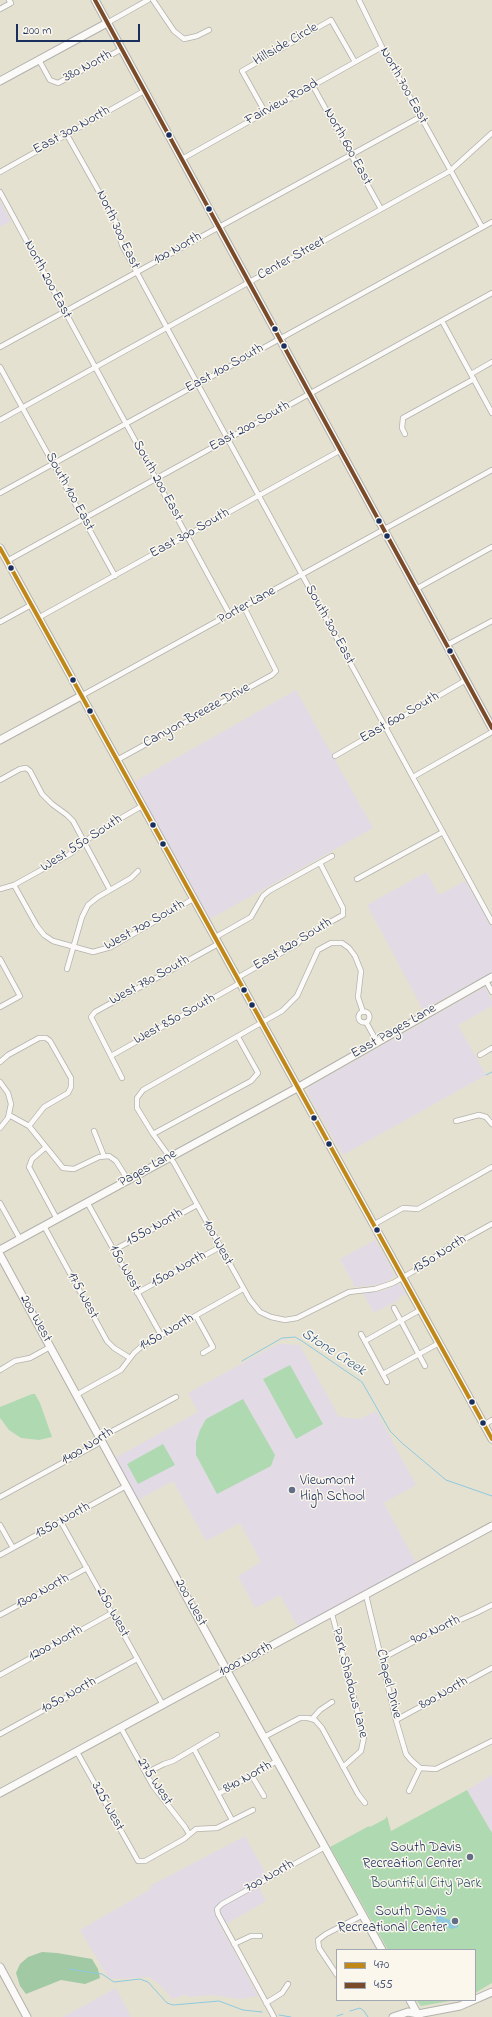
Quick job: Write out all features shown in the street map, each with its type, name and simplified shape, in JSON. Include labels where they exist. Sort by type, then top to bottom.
[{"type":"main road","points":[[95,0],[492,728]]},
{"type":"main road","points":[[0,81],[108,22]]},
{"type":"main road","points":[[0,548],[492,1439]]},
{"type":"main road","name":"Porter Lane","points":[[0,740],[81,696]]},
{"type":"main road","name":"East Pages Lane","points":[[297,1088],[489,979]]},
{"type":"main road","name":"Pages Lane","points":[[0,1250],[297,1088]]},
{"type":"main road","name":"200 West","points":[[0,1255],[227,1671],[381,1949]]},
{"type":"main road","name":"1000 North","points":[[0,1793],[492,1526]]},
{"type":"main road","points":[[0,1967],[27,2017]]},
{"type":"main road","points":[[476,2000],[492,1992]]},
{"type":"main road","points":[[410,2001],[416,2016]]},
{"type":"main road","points":[[394,2017],[408,2012],[416,2016],[465,2005],[473,2001]]},
{"type":"street","points":[[108,22],[148,0]]},
{"type":"street","points":[[153,0],[174,31],[184,39],[197,36],[209,30]]},
{"type":"street","name":"North 700 East","points":[[359,0],[382,47],[482,227]]},
{"type":"street","points":[[0,9],[10,2]]},
{"type":"street","name":"Hillside Circle","points":[[265,112],[242,71],[331,20],[355,62]]},
{"type":"street","name":"Fairview Road","points":[[182,159],[382,47]]},
{"type":"street","name":"380 North","points":[[38,60],[50,80],[54,83],[62,82],[122,49]]},
{"type":"street","name":"North 600 East","points":[[313,86],[382,209]]},
{"type":"street","name":"East 300 North","points":[[0,172],[66,133],[144,91]]},
{"type":"street","name":"100 North","points":[[0,347],[420,117]]},
{"type":"street","name":"North 300 East","points":[[66,133],[116,222],[122,245],[167,328]]},
{"type":"street","name":"Center Street","points":[[0,420],[450,171],[492,134]]},
{"type":"street","name":"North 200 East","points":[[0,192],[95,368]]},
{"type":"street","name":"East 100 South","points":[[0,493],[492,222]]},
{"type":"street","name":"East 200 South","points":[[7,561],[492,293]]},
{"type":"street","points":[[442,321],[492,413]]},
{"type":"street","name":"South 300 East","points":[[167,328],[492,922]]},
{"type":"street","points":[[405,434],[402,428],[403,418],[472,377],[492,362]]},
{"type":"street","name":"South 100 East","points":[[0,367],[115,576]]},
{"type":"street","name":"South 200 East","points":[[95,368],[230,615]]},
{"type":"street","name":"East 300 South","points":[[38,618],[341,450]]},
{"type":"street","name":"Porter Lane","points":[[81,696],[244,608],[492,470]]},
{"type":"street","points":[[416,589],[492,547]]},
{"type":"street","points":[[0,622],[31,605]]},
{"type":"street","name":"Canyon Breeze Drive","points":[[117,760],[272,675],[276,670],[244,608]]},
{"type":"street","points":[[447,645],[492,621]]},
{"type":"street","name":"East 600 South","points":[[335,756],[466,680]]},
{"type":"street","points":[[413,777],[492,732]]},
{"type":"street","points":[[0,780],[20,769],[26,768],[30,771],[47,799],[67,814],[73,821],[110,890]]},
{"type":"street","name":"West 550 South","points":[[0,889],[14,885],[70,854],[97,832],[142,806]]},
{"type":"street","points":[[357,879],[443,832]]},
{"type":"street","points":[[216,941],[251,917],[263,896],[269,891],[332,856]]},
{"type":"street","name":"East 820 South","points":[[238,981],[297,944],[303,937],[340,916],[344,912],[320,863]]},
{"type":"street","points":[[67,969],[82,917],[88,905],[131,878],[138,871]]},
{"type":"street","name":"West 700 South","points":[[14,885],[36,926],[44,935],[52,941],[92,952],[111,947],[194,899]]},
{"type":"street","name":"West 780 South","points":[[110,1056],[93,1024],[91,1017],[95,1012],[216,941]]},
{"type":"street","name":"100 West","points":[[274,1319],[263,1314],[254,1306],[243,1289],[170,1157],[153,1134],[137,1108],[137,1098],[143,1090],[262,1024],[290,1005],[301,988],[318,950],[324,945],[331,943],[342,943],[356,956],[361,971],[358,997],[363,1012],[366,1012],[370,1016],[369,1020],[366,1022],[377,1042]]},
{"type":"street","points":[[0,959],[20,996],[0,1007]]},
{"type":"street","points":[[489,979],[492,992]]},
{"type":"street","name":"West 850 South","points":[[110,1056],[238,981]]},
{"type":"street","points":[[0,1062],[14,1052],[39,1038],[44,1037],[50,1041],[70,1076],[72,1083],[69,1091],[44,1107],[29,1126]]},
{"type":"street","points":[[153,1134],[251,1081],[258,1073],[238,1037]]},
{"type":"street","points":[[480,1055],[492,1048]]},
{"type":"street","points":[[110,1056],[122,1078]]},
{"type":"street","points":[[0,1082],[10,1096],[9,1115],[0,1128]]},
{"type":"street","points":[[9,1115],[29,1126],[61,1166],[68,1170],[104,1156],[109,1156],[116,1161],[128,1180]]},
{"type":"street","points":[[456,1122],[479,1115],[486,1117],[492,1124]]},
{"type":"street","points":[[94,1131],[104,1156]]},
{"type":"street","points":[[46,1147],[32,1159],[29,1167],[57,1219]]},
{"type":"street","points":[[373,1225],[403,1208],[418,1208],[492,1167]]},
{"type":"street","points":[[0,1202],[20,1239]]},
{"type":"street","name":"150 West","points":[[87,1202],[161,1335]]},
{"type":"street","name":"1550 North","points":[[114,1250],[197,1205]]},
{"type":"street","name":"1350 North","points":[[274,1319],[289,1320],[301,1317],[349,1292],[380,1288],[402,1278],[426,1264],[441,1252],[492,1224]]},
{"type":"street","name":"175 West","points":[[44,1226],[107,1341],[114,1348],[130,1358]]},
{"type":"street","name":"1500 North","points":[[137,1293],[220,1248]]},
{"type":"street","name":"1450 North","points":[[76,1395],[118,1372],[142,1346],[243,1289]]},
{"type":"street","points":[[394,1308],[426,1366]]},
{"type":"street","points":[[365,1341],[420,1310]]},
{"type":"street","points":[[196,1316],[213,1347],[203,1353]]},
{"type":"street","points":[[361,1334],[387,1382]]},
{"type":"street","points":[[383,1374],[439,1343]]},
{"type":"street","points":[[0,1370],[15,1361],[30,1358],[50,1347]]},
{"type":"street","name":"1400 North","points":[[0,1498],[101,1440],[105,1436],[176,1397]]},
{"type":"street","points":[[484,1425],[492,1420]]},
{"type":"street","name":"1350 North","points":[[0,1555],[126,1486]]},
{"type":"street","name":"250 West","points":[[61,1522],[163,1705]]},
{"type":"street","points":[[0,1525],[13,1548]]},
{"type":"street","name":"1300 North","points":[[0,1616],[87,1568]]},
{"type":"street","name":"Chapel Drive","points":[[366,1595],[396,1720],[406,1754],[420,1768]]},
{"type":"street","name":"900 North","points":[[381,1659],[430,1633],[492,1605]]},
{"type":"street","name":"1200 North","points":[[0,1675],[112,1613]]},
{"type":"street","name":"Park Shadows Lane","points":[[332,1614],[364,1737],[361,1751],[343,1767]]},
{"type":"street","name":"1050 North","points":[[0,1734],[137,1659]]},
{"type":"street","name":"800 North","points":[[396,1720],[492,1668]]},
{"type":"street","points":[[312,1719],[320,1710],[332,1702]]},
{"type":"street","points":[[264,1737],[300,1718],[312,1719],[322,1728],[365,1803]]},
{"type":"street","name":"275 West","points":[[121,1728],[155,1789],[189,1834]]},
{"type":"street","points":[[146,1773],[173,1761],[217,1735]]},
{"type":"street","points":[[409,1791],[420,1768],[432,1770],[440,1768],[492,1741]]},
{"type":"street","points":[[194,1749],[232,1820]]},
{"type":"street","name":"325 West","points":[[77,1752],[134,1857],[138,1861],[143,1862],[184,1839],[189,1834]]},
{"type":"street","name":"840 North","points":[[218,1794],[278,1761]]},
{"type":"street","points":[[252,1776],[264,1796]]},
{"type":"street","points":[[189,1834],[196,1830],[217,1828],[253,1810]]},
{"type":"street","name":"700 North","points":[[234,1944],[218,1914],[217,1909],[222,1904],[325,1847]]},
{"type":"street","points":[[336,1974],[319,1948],[318,1940],[326,1934],[363,1915]]},
{"type":"street","points":[[260,1936],[251,1936],[234,1944],[274,2017]]},
{"type":"street","points":[[266,2003],[282,1994],[288,1984]]},
{"type":"shaded area","points":[[0,201],[11,221],[0,227]]},
{"type":"shaded area","points":[[296,690],[373,828],[210,919],[134,782]]},
{"type":"shaded area","points":[[426,872],[439,895],[465,881],[492,928],[492,972],[423,1010],[367,905]]},
{"type":"shaded area","points":[[485,987],[492,1001],[492,1006],[458,1025],[486,1075],[343,1155],[307,1092],[309,1087]]},
{"type":"shaded area","points":[[375,1240],[395,1276],[382,1284],[355,1287],[340,1259]]},
{"type":"shaded area","points":[[398,1284],[402,1286],[406,1294],[398,1298],[399,1300],[374,1313],[363,1293],[382,1291]]},
{"type":"shaded area","name":"Viewmont High School","points":[[278,1344],[300,1345],[339,1417],[360,1419],[376,1411],[416,1485],[384,1503],[416,1563],[298,1627],[280,1595],[255,1608],[238,1576],[261,1562],[240,1523],[206,1541],[173,1481],[138,1500],[115,1458],[198,1412],[188,1393]]},
{"type":"shaded area","points":[[492,1775],[492,1833],[467,1790]]},
{"type":"shaded area","points":[[245,1836],[267,1876],[256,1882],[266,1901],[221,1927],[258,1996],[240,1999],[211,1995],[189,1997],[185,1995],[173,1999],[159,1984],[149,1977],[116,1979],[108,1977],[80,1930],[151,1889],[150,1886]]},
{"type":"shaded area","points":[[116,1988],[131,2017],[63,2017]]},
{"type":"green space","points":[[290,1365],[323,1424],[296,1439],[263,1379]]},
{"type":"green space","points":[[35,1394],[40,1403],[52,1437],[39,1440],[21,1438],[9,1430],[0,1418],[0,1407]]},
{"type":"green space","points":[[243,1399],[275,1455],[271,1466],[217,1494],[196,1455],[196,1442],[206,1419]]},
{"type":"green space","points":[[163,1444],[175,1465],[138,1484],[127,1464]]},
{"type":"green space","name":"Bountiful City Park","points":[[467,1790],[492,1833],[492,1983],[476,1992],[476,1949],[387,1949],[330,1847],[385,1819],[387,1816],[391,1831]]},
{"type":"green space","points":[[42,1952],[92,1959],[98,1969],[100,1978],[85,1984],[61,1980],[26,1994],[20,1986],[16,1973],[20,1964],[28,1957]]},
{"type":"green space","points":[[417,2001],[450,2001],[421,2006]]},
{"type":"water","points":[[440,1914],[446,1919],[457,1921],[458,1927],[452,1929],[437,1923],[436,1917]]},
{"type":"waterway","points":[[486,1075],[492,1072]]},
{"type":"waterway","name":"Stone Creek","points":[[242,1361],[282,1338],[295,1337],[362,1382],[390,1431],[446,1480],[492,1496]]},
{"type":"waterway","points":[[69,1969],[102,1974],[114,1982],[140,1979],[148,1982],[167,2003],[173,2005],[219,2001],[243,2010],[262,2012]]},
{"type":"waterway","points":[[350,2011],[360,2008],[368,2017]]},
{"type":"waterway","points":[[337,2016],[343,2014]]},
{"type":"waterway","points":[[279,2015],[291,2017]]},
{"type":"transit line","name":"455","points":[[95,0],[492,728]]},
{"type":"transit line","name":"470","points":[[0,548],[492,1439]]},
{"type":"place","name":"Viewmont High School","points":[[292,1490]]},
{"type":"place","name":"South Davis Recreation Center","points":[[470,1857]]},
{"type":"place","name":"South Davis Recreational Center","points":[[455,1921]]}]
